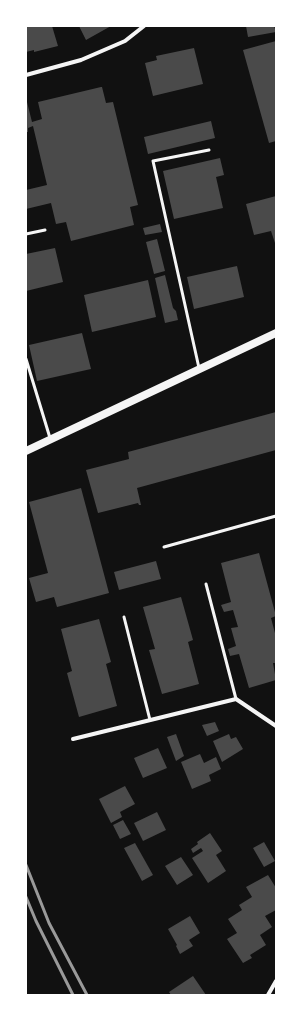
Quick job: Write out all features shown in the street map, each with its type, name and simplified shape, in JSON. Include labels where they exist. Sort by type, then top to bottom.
[{"type":"main road","points":[[26,451],[276,333]]},
{"type":"street","points":[[26,75],[82,60],[125,41],[144,26]]},
{"type":"street","points":[[73,739],[236,699],[276,726]]},
{"type":"street","points":[[268,995],[276,981]]},
{"type":"lane","points":[[200,369],[153,161],[209,150]]},
{"type":"lane","points":[[26,234],[45,230]]},
{"type":"lane","points":[[26,359],[50,440]]},
{"type":"lane","points":[[164,547],[276,516]]},
{"type":"lane","points":[[206,584],[236,699]]},
{"type":"lane","points":[[124,617],[150,720]]},
{"type":"building","points":[[52,26],[58,46],[34,52],[34,50],[26,52],[26,27]]},
{"type":"building","points":[[79,26],[111,26],[86,40]]},
{"type":"building","points":[[246,26],[274,26],[276,32],[248,37]]},
{"type":"building","points":[[276,41],[276,141],[269,143],[243,50]]},
{"type":"building","points":[[194,48],[203,84],[153,96],[145,63],[157,60],[156,56]]},
{"type":"building","points":[[102,87],[106,103],[113,102],[138,205],[130,207],[134,225],[71,241],[66,222],[56,224],[51,203],[26,209],[26,190],[47,185],[33,126],[28,128],[28,132],[26,132],[26,98],[32,122],[42,119],[38,102]]},
{"type":"building","points":[[211,121],[215,138],[148,154],[144,137]]},
{"type":"building","points":[[220,158],[224,175],[216,177],[223,208],[174,219],[163,171]]},
{"type":"building","points":[[276,196],[276,246],[271,231],[254,235],[246,204]]},
{"type":"building","points":[[160,224],[162,232],[145,235],[143,228]]},
{"type":"building","points":[[157,239],[165,271],[154,274],[146,242]]},
{"type":"building","points":[[55,248],[63,282],[26,291],[26,254]]},
{"type":"building","points":[[237,266],[244,297],[194,309],[187,277]]},
{"type":"building","points":[[165,275],[173,308],[176,311],[178,320],[165,323],[155,278]]},
{"type":"building","points":[[148,280],[156,317],[92,332],[84,295]]},
{"type":"building","points":[[82,333],[91,369],[37,381],[29,345]]},
{"type":"building","points":[[276,412],[276,450],[137,488],[141,505],[138,503],[98,513],[86,470],[129,459],[128,452]]},
{"type":"building","points":[[81,488],[109,593],[57,607],[54,597],[36,602],[29,578],[48,573],[29,502]]},
{"type":"building","points":[[259,553],[276,616],[271,618],[276,637],[276,663],[273,663],[276,680],[249,688],[239,654],[230,656],[228,649],[236,646],[231,628],[238,627],[233,610],[224,612],[221,605],[231,602],[221,563]]},
{"type":"building","points":[[156,561],[161,579],[119,590],[114,572]]},
{"type":"building","points":[[181,597],[193,640],[188,642],[199,684],[162,694],[149,650],[155,649],[143,607]]},
{"type":"building","points":[[99,619],[111,662],[106,664],[117,706],[79,717],[67,673],[72,671],[61,629]]},
{"type":"building","points":[[215,722],[219,731],[207,736],[202,725]]},
{"type":"building","points":[[176,734],[184,756],[176,761],[167,737]]},
{"type":"building","points":[[229,734],[231,739],[236,737],[243,749],[222,762],[213,741]]},
{"type":"building","points":[[158,748],[167,768],[143,778],[134,758]]},
{"type":"building","points":[[200,754],[204,763],[216,757],[221,769],[209,775],[211,781],[192,789],[181,762]]},
{"type":"building","points":[[125,786],[135,804],[120,812],[122,817],[111,823],[99,799]]},
{"type":"building","points":[[157,812],[166,830],[143,841],[134,823]]},
{"type":"building","points":[[123,820],[131,834],[120,839],[113,825]]},
{"type":"building","points":[[210,833],[222,851],[216,855],[226,871],[208,883],[192,858],[203,851],[201,848],[193,853],[191,849],[198,844],[197,842]]},
{"type":"building","points":[[264,842],[275,861],[264,867],[253,848]]},
{"type":"building","points":[[135,843],[153,875],[142,881],[124,848]]},
{"type":"building","points":[[181,857],[193,875],[177,885],[165,866]]},
{"type":"building","points":[[268,875],[276,888],[276,910],[265,916],[272,927],[260,935],[266,945],[250,955],[252,958],[243,963],[227,939],[237,933],[228,919],[242,910],[239,905],[252,897],[246,887]]},
{"type":"building","points":[[190,916],[200,933],[189,940],[193,946],[180,954],[168,929]]},
{"type":"building","points":[[193,976],[206,995],[171,995],[169,992]]},
{"type":"railway","points":[[26,865],[49,923],[87,995]]},
{"type":"railway","points":[[26,897],[36,921],[73,995]]}]
